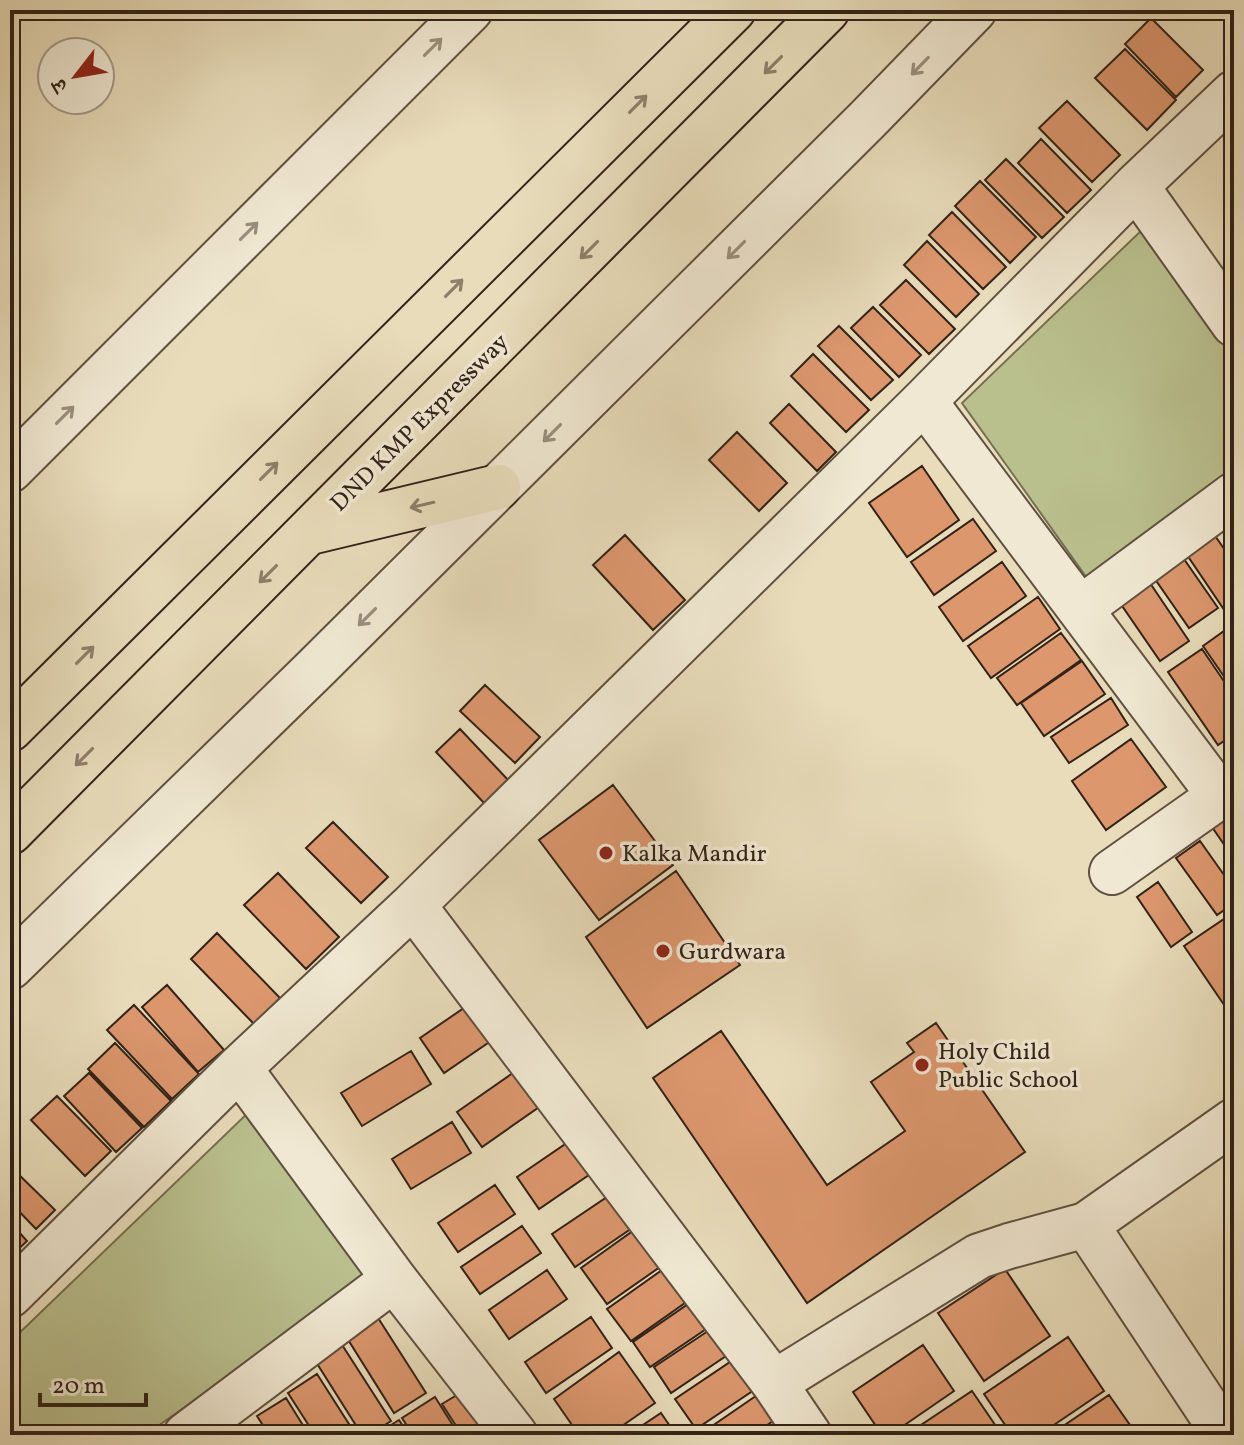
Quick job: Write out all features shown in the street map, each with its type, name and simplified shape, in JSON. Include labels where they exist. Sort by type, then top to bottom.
[{"type":"highway","points":[[10,729],[733,10]]},
{"type":"highway","name":"DND KMP Expressway","points":[[10,832],[827,10]]},
{"type":"highway","points":[[310,532],[498,487]]},
{"type":"street","points":[[10,470],[470,10]]},
{"type":"street","points":[[10,967],[498,487],[974,10]]},
{"type":"street","points":[[10,1295],[239,1068],[413,905],[924,401],[1136,186],[1234,93]]},
{"type":"street","points":[[1136,186],[1234,324]]},
{"type":"street","points":[[924,401],[1080,609],[1227,791],[1112,872]]},
{"type":"street","points":[[1080,609],[1234,495]]},
{"type":"street","points":[[413,905],[774,1383],[809,1435]]},
{"type":"street","points":[[239,1068],[394,1279],[515,1435]]},
{"type":"street","points":[[774,1383],[979,1256],[1086,1225],[1234,1121]]},
{"type":"street","points":[[1086,1225],[1225,1435]]},
{"type":"street","points":[[186,1435],[394,1279]]},
{"type":"green space","points":[[1145,227],[1234,352],[1234,473],[1087,578],[962,403]]},
{"type":"green space","points":[[253,1108],[375,1275],[145,1435],[10,1435],[10,1342]]},
{"type":"building","points":[[1151,18],[1203,70],[1176,97],[1125,44]]},
{"type":"building","points":[[1125,49],[1176,100],[1147,130],[1095,78]]},
{"type":"building","points":[[1067,101],[1120,155],[1092,182],[1039,128]]},
{"type":"building","points":[[1041,139],[1091,190],[1067,213],[1018,163]]},
{"type":"building","points":[[1006,159],[1064,217],[1042,238],[985,180]]},
{"type":"building","points":[[980,181],[1036,237],[1010,263],[955,206]]},
{"type":"building","points":[[952,212],[1006,267],[983,289],[929,235]]},
{"type":"building","points":[[927,241],[979,294],[956,317],[904,265]]},
{"type":"building","points":[[906,280],[955,329],[929,354],[880,305]]},
{"type":"building","points":[[873,307],[921,355],[899,377],[851,328]]},
{"type":"building","points":[[839,326],[893,380],[871,400],[818,346]]},
{"type":"building","points":[[813,354],[869,410],[846,432],[791,376]]},
{"type":"building","points":[[789,404],[836,452],[817,471],[770,423]]},
{"type":"building","points":[[737,432],[787,483],[759,511],[709,460]]},
{"type":"building","points":[[922,466],[959,520],[907,557],[869,503]]},
{"type":"building","points":[[973,519],[996,551],[934,595],[911,562]]},
{"type":"building","points":[[1211,530],[1234,563],[1234,613],[1229,617],[1183,549]]},
{"type":"building","points":[[625,535],[685,600],[653,630],[593,565]]},
{"type":"building","points":[[1177,549],[1218,608],[1189,628],[1148,569]]},
{"type":"building","points":[[1002,562],[1026,596],[963,641],[939,607]]},
{"type":"building","points":[[1148,580],[1189,641],[1160,661],[1118,600]]},
{"type":"building","points":[[1038,597],[1060,629],[991,678],[968,646]]},
{"type":"building","points":[[1231,626],[1234,631],[1234,691],[1203,646]]},
{"type":"building","points":[[1061,633],[1081,660],[1017,705],[997,678]]},
{"type":"building","points":[[1202,649],[1234,696],[1234,734],[1218,745],[1168,672]]},
{"type":"building","points":[[1082,661],[1105,694],[1044,736],[1021,703]]},
{"type":"building","points":[[485,685],[540,737],[515,763],[460,711]]},
{"type":"building","points":[[1111,698],[1128,725],[1069,763],[1051,737]]},
{"type":"building","points":[[460,729],[509,781],[485,804],[436,752]]},
{"type":"building","points":[[1131,739],[1166,787],[1106,830],[1072,781]]},
{"type":"building","name":"Kalka Mandir","points":[[613,785],[673,865],[599,920],[539,840]]},
{"type":"building","points":[[1234,812],[1234,859],[1212,827]]},
{"type":"building","points":[[333,822],[388,877],[361,903],[306,848]]},
{"type":"building","points":[[1200,841],[1234,889],[1234,903],[1217,915],[1176,858]]},
{"type":"building","name":"Gurdwara","points":[[676,871],[740,965],[647,1028],[586,937]]},
{"type":"building","points":[[278,873],[339,937],[306,969],[244,905]]},
{"type":"building","points":[[1158,882],[1192,932],[1171,947],[1137,897]]},
{"type":"building","points":[[1224,919],[1234,934],[1233,1018],[1184,946]]},
{"type":"building","points":[[217,933],[280,998],[254,1024],[191,959]]},
{"type":"building","points":[[167,985],[224,1050],[198,1072],[142,1007]]},
{"type":"building","points":[[480,997],[504,1032],[444,1073],[420,1038]]},
{"type":"building","points":[[134,1005],[199,1074],[172,1099],[107,1030]]},
{"type":"building","points":[[936,1023],[1025,1152],[807,1303],[653,1078],[721,1031],[827,1185],[905,1131],[871,1082],[914,1052],[907,1043]]},
{"type":"building","points":[[115,1043],[171,1101],[144,1127],[88,1069]]},
{"type":"building","points":[[411,1051],[431,1084],[362,1126],[341,1093]]},
{"type":"building","points":[[530,1061],[555,1096],[482,1147],[457,1112]]},
{"type":"building","points":[[89,1073],[142,1128],[116,1152],[64,1096]]},
{"type":"building","points":[[57,1096],[111,1151],[85,1176],[31,1120]]},
{"type":"building","points":[[452,1122],[471,1153],[411,1189],[392,1159]]},
{"type":"building","points":[[580,1134],[602,1166],[539,1209],[517,1177]]},
{"type":"building","points":[[10,1166],[55,1210],[36,1229],[10,1202]]},
{"type":"building","points":[[495,1185],[515,1214],[458,1252],[438,1223]]},
{"type":"building","points":[[616,1191],[638,1224],[575,1267],[552,1234]]},
{"type":"building","points":[[10,1222],[27,1241],[10,1257]]},
{"type":"building","points":[[644,1223],[670,1260],[607,1304],[581,1268]]},
{"type":"building","points":[[522,1226],[541,1253],[480,1294],[461,1267]]},
{"type":"building","points":[[669,1265],[692,1298],[631,1341],[607,1309]]},
{"type":"building","points":[[1005,1269],[1050,1336],[984,1381],[938,1313]]},
{"type":"building","points":[[547,1270],[567,1299],[509,1339],[489,1310]]},
{"type":"building","points":[[694,1300],[712,1325],[650,1367],[633,1342]]},
{"type":"building","points":[[373,1310],[426,1393],[394,1413],[342,1330]]},
{"type":"building","points":[[591,1317],[612,1348],[546,1393],[525,1362]]},
{"type":"building","points":[[711,1329],[729,1354],[671,1393],[654,1367]]},
{"type":"building","points":[[337,1337],[391,1421],[369,1435],[362,1435],[311,1354]]},
{"type":"building","points":[[1068,1337],[1104,1391],[1039,1435],[1012,1435],[984,1394]]},
{"type":"building","points":[[923,1345],[954,1391],[890,1435],[882,1435],[853,1392]]},
{"type":"building","points":[[619,1352],[655,1403],[609,1435],[579,1435],[554,1399]]},
{"type":"building","points":[[739,1356],[760,1386],[696,1429],[675,1399]]},
{"type":"building","points":[[317,1374],[356,1435],[315,1435],[288,1393]]},
{"type":"building","points":[[475,1384],[508,1435],[462,1435],[442,1404]]},
{"type":"building","points":[[766,1389],[783,1414],[753,1435],[699,1435]]},
{"type":"building","points":[[972,1391],[1002,1435],[906,1435]]},
{"type":"building","points":[[1109,1395],[1137,1435],[1050,1435]]},
{"type":"building","points":[[435,1397],[459,1435],[413,1435],[402,1418]]},
{"type":"building","points":[[286,1398],[309,1435],[269,1435],[257,1416]]},
{"type":"building","points":[[661,1413],[676,1435],[628,1435]]},
{"type":"building","points":[[399,1420],[409,1435],[375,1435]]},
{"type":"place","name":"Kalka Mandir","points":[[606,853]]},
{"type":"place","name":"Gurdwara","points":[[663,951]]},
{"type":"place","name":"Holy Child Public School","points":[[922,1065]]}]
